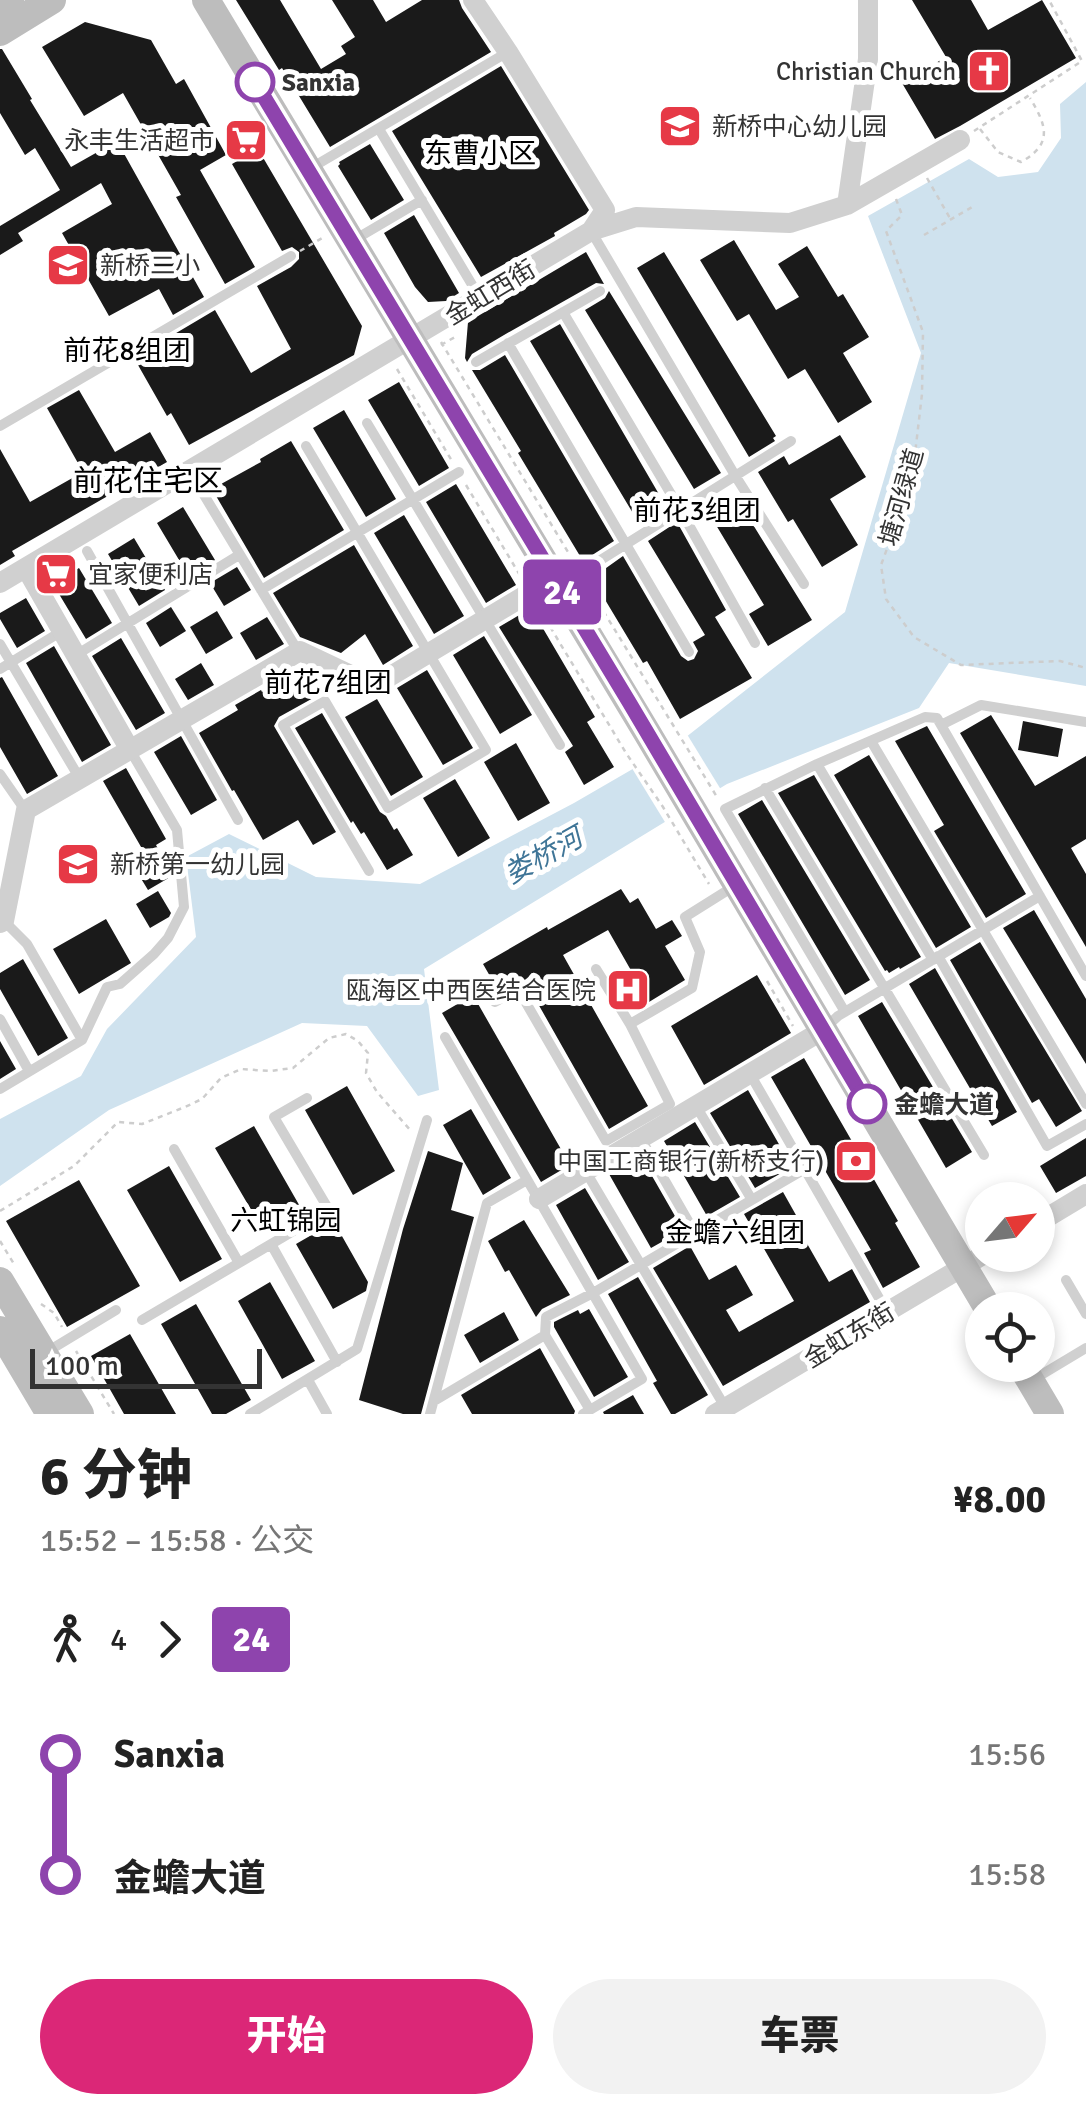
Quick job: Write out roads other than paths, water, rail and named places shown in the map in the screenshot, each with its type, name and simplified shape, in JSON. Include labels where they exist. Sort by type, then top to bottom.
[{"type":"street","points":[[0,6],[10,0]]},
{"type":"street","points":[[0,32],[52,0]]},
{"type":"street","points":[[206,0],[308,170],[338,239],[421,333],[556,582],[705,831],[727,891],[823,1028],[965,1249]]},
{"type":"street","points":[[472,0],[605,210],[592,231]]},
{"type":"street","points":[[847,205],[868,60],[868,0]]},
{"type":"street","name":"金虹西街","points":[[0,583],[592,231],[636,217],[790,223],[847,205],[960,140]]},
{"type":"street","points":[[26,568],[130,750]]},
{"type":"street","points":[[2,922],[26,810],[298,652],[374,686],[556,582]]},
{"type":"street","points":[[539,1200],[823,1028]]},
{"type":"street","points":[[1055,1213],[1086,1194]]},
{"type":"street","name":"金虹东街","points":[[732,1409],[965,1266]]},
{"type":"street","points":[[10,1276],[44,1354],[80,1414]]},
{"type":"street","points":[[0,1330],[50,1414]]},
{"type":"street","points":[[1031,1382],[1050,1414]]},
{"type":"lane","points":[[308,170],[508,52]]},
{"type":"lane","points":[[379,129],[480,298]]},
{"type":"lane","points":[[338,239],[422,200]]},
{"type":"lane","points":[[592,231],[736,477],[804,584]]},
{"type":"lane","points":[[0,426],[291,256]]},
{"type":"lane","points":[[476,362],[600,291]]},
{"type":"lane","points":[[563,312],[756,644]]},
{"type":"lane","points":[[508,343],[690,652]]},
{"type":"lane","points":[[367,423],[560,745]]},
{"type":"lane","points":[[556,582],[628,544],[791,441]]},
{"type":"lane","points":[[306,446],[486,750],[388,808],[325,700],[283,725],[369,871]]},
{"type":"lane","points":[[260,590],[459,472]]},
{"type":"lane","points":[[204,494],[298,652]]},
{"type":"lane","points":[[87,551],[238,820]]},
{"type":"lane","points":[[76,655],[239,555]]},
{"type":"lane","points":[[0,669],[62,631]]},
{"type":"lane","points":[[0,644],[80,780]]},
{"type":"lane","points":[[941,725],[981,705],[1086,722]]},
{"type":"lane","points":[[1040,896],[823,1028],[725,809],[926,717],[937,718],[1082,961],[1086,976]]},
{"type":"lane","points":[[871,741],[1086,1104]]},
{"type":"lane","points":[[0,1088],[82,1040],[107,987],[120,984],[154,954],[168,938],[184,907],[177,830],[130,750]]},
{"type":"lane","points":[[817,764],[1047,1146],[1086,1124]]},
{"type":"lane","points":[[0,774],[26,810]]},
{"type":"lane","points":[[765,788],[984,1155]]},
{"type":"lane","points":[[630,1024],[692,988],[700,952],[685,917],[727,891]]},
{"type":"lane","points":[[2,922],[27,944],[82,1040]]},
{"type":"lane","points":[[495,1002],[518,989],[606,1141],[670,1104],[630,1024],[596,969]]},
{"type":"lane","points":[[0,1020],[29,1072]]},
{"type":"lane","points":[[445,1036],[593,1293],[642,1379],[586,1412],[546,1335],[546,1317],[593,1293],[805,1170]]},
{"type":"lane","points":[[750,1074],[887,1312]]},
{"type":"lane","points":[[142,1320],[329,1210],[274,1117],[307,1098]]},
{"type":"lane","points":[[696,1106],[752,1200]]},
{"type":"lane","points":[[250,1414],[357,1350],[426,1120]]},
{"type":"lane","points":[[641,1138],[695,1233]]},
{"type":"lane","points":[[174,1150],[239,1264]]},
{"type":"lane","points":[[586,1172],[732,1409]]},
{"type":"lane","points":[[430,1414],[487,1203],[528,1180]]},
{"type":"lane","points":[[271,1244],[337,1362]]},
{"type":"lane","points":[[1066,1280],[1086,1314]]},
{"type":"lane","points":[[44,1354],[116,1310]]},
{"type":"lane","points":[[434,1400],[546,1335]]},
{"type":"lane","points":[[1055,1361],[1086,1348]]},
{"type":"lane","points":[[308,1380],[327,1414]]},
{"type":"water","name":"娄桥河","points":[[1086,82],[1086,686],[949,663],[919,708],[727,784],[424,969],[439,1090],[418,1096],[367,1026],[302,1023],[109,1110],[0,1186],[0,1119],[81,1076],[107,1029],[196,937],[186,857],[229,834],[316,877],[420,884],[681,741],[845,612],[921,353],[868,216],[969,159],[998,177],[1038,172],[1061,138],[1060,104]]},
{"type":"place","name":"Christian Church","points":[[989,71]]},
{"type":"place","name":"Sanxia","points":[[255,82]]},
{"type":"place","name":"新桥中心幼儿园","points":[[680,126]]},
{"type":"place","name":"永丰生活超市","points":[[246,140]]},
{"type":"place","name":"新桥二小","points":[[68,265]]},
{"type":"place","name":"宜家便利店","points":[[56,574]]},
{"type":"place","name":"新桥第一幼儿园","points":[[78,864]]},
{"type":"place","name":"瓯海区中西医结合医院","points":[[628,990]]},
{"type":"place","name":"金蟾大道","points":[[867,1104]]},
{"type":"place","name":"中国工商银行(新桥支行)","points":[[856,1161]]},
{"type":"district","name":"东曹小区","points":[[480,153]]},
{"type":"district","name":"前花8组团","points":[[127,350]]},
{"type":"district","name":"前花住宅区","points":[[148,481]]},
{"type":"district","name":"前花3组团","points":[[697,510]]},
{"type":"district","name":"前花7组团","points":[[328,682]]},
{"type":"district","name":"六虹锦园","points":[[286,1220]]},
{"type":"district","name":"金蟾六组团","points":[[735,1232]]}]
